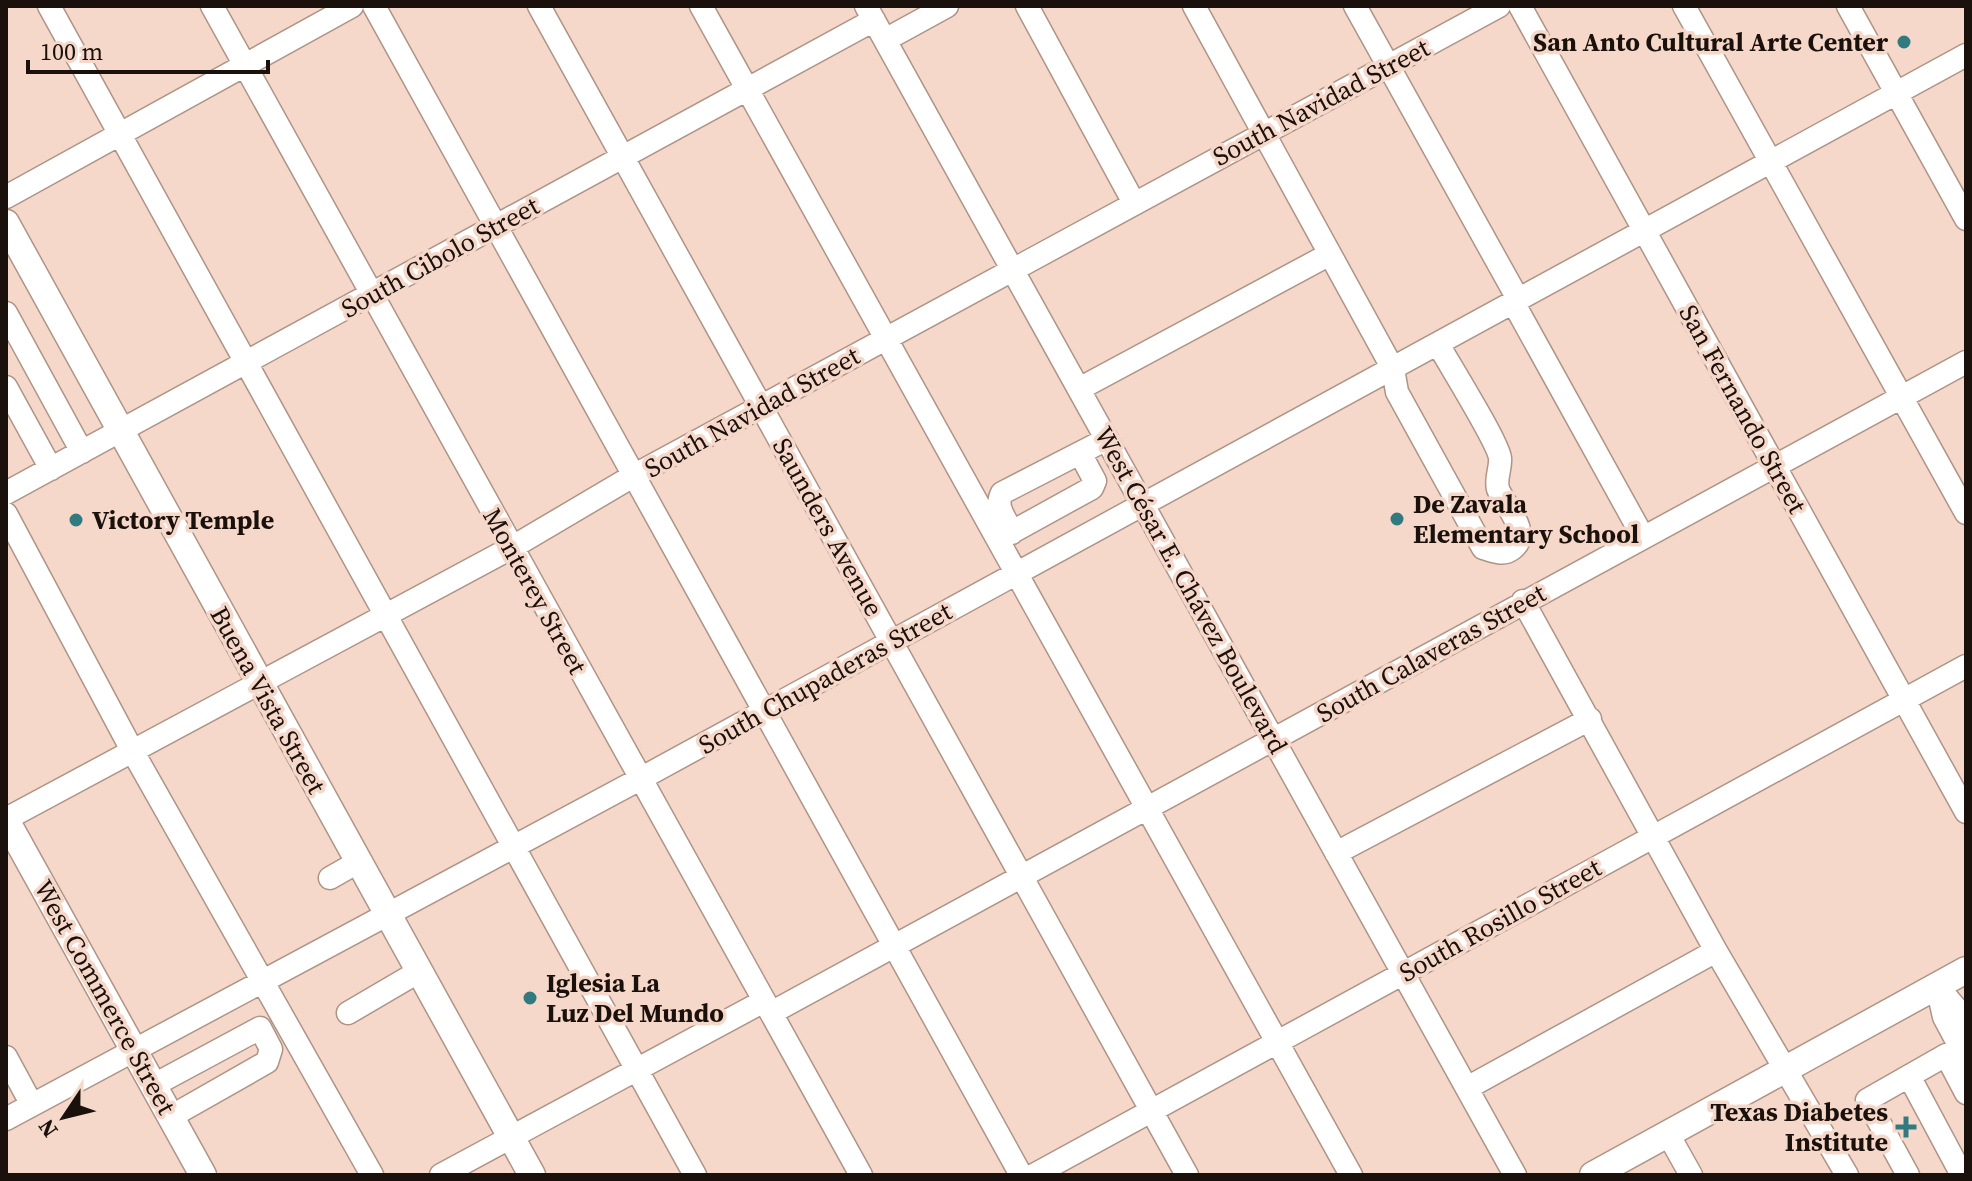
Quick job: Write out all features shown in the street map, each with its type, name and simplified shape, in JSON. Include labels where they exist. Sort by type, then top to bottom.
[{"type":"main road","name":"Buena Vista Street","points":[[6,223],[532,1175]]},
{"type":"main road","name":"West Commerce Street","points":[[6,820],[203,1175]]},
{"type":"main road","points":[[1593,1175],[1966,970]]},
{"type":"street","points":[[49,6],[695,1175]]},
{"type":"street","name":"Monterey Street","points":[[212,6],[861,1175]]},
{"type":"street","points":[[6,197],[352,6]]},
{"type":"street","points":[[374,6],[1021,1175]]},
{"type":"street","name":"Saunders Avenue","points":[[539,6],[1187,1175]]},
{"type":"street","points":[[701,6],[888,337],[1008,540]]},
{"type":"street","name":"South Cibolo Street","points":[[6,493],[875,22],[947,6]]},
{"type":"street","points":[[1027,6],[1134,203]]},
{"type":"street","points":[[1194,6],[1393,369],[1397,392],[1483,548],[1498,553],[1510,551],[1519,542],[1520,528],[1499,490],[1500,457],[1438,344]]},
{"type":"street","points":[[1355,6],[1643,537]]},
{"type":"street","name":"South Navidad Street","points":[[6,820],[511,548],[633,476],[1499,6]]},
{"type":"street","name":"San Fernando Street","points":[[1520,6],[1966,812]]},
{"type":"street","points":[[1684,6],[1966,513]]},
{"type":"street","points":[[1848,6],[1966,219]]},
{"type":"street","name":"West César E. Chávez Boulevard","points":[[875,22],[1079,389],[1092,448],[1143,504],[1515,1175]]},
{"type":"street","name":"South Chupaderas Street","points":[[6,1119],[640,779],[1966,55]]},
{"type":"street","points":[[1079,389],[1330,254]]},
{"type":"street","points":[[6,313],[82,452]]},
{"type":"street","name":"South Calaveras Street","points":[[441,1175],[636,1071],[895,946],[1966,362]]},
{"type":"street","points":[[6,387],[51,469]]},
{"type":"street","points":[[1008,540],[1092,488],[1095,481],[1092,448],[1002,493],[998,501],[1008,540],[1018,572],[1351,1175]]},
{"type":"street","points":[[6,514],[133,752],[372,1175]]},
{"type":"street","points":[[1523,601],[1716,951],[1788,1068],[1847,1175]]},
{"type":"street","name":"South Rosillo Street","points":[[1034,1175],[1403,975],[1652,834],[1966,666]]},
{"type":"street","points":[[1336,853],[1590,719]]},
{"type":"street","points":[[330,878],[358,862]]},
{"type":"street","points":[[1467,1088],[1716,951]]},
{"type":"street","points":[[348,1013],[418,972]]},
{"type":"street","points":[[1937,986],[1966,1020]]},
{"type":"street","points":[[1937,986],[1944,1017],[1966,1058]]},
{"type":"street","points":[[154,1085],[282,1016]]},
{"type":"street","points":[[172,1116],[267,1062],[271,1049],[260,1028]]},
{"type":"street","points":[[1908,1175],[1867,1100],[1946,1055],[1966,1093]]},
{"type":"street","points":[[6,1057],[32,1105]]},
{"type":"street","points":[[179,1071],[197,1102]]},
{"type":"street","points":[[1909,1076],[1962,1174]]},
{"type":"street","points":[[1668,1134],[1691,1175]]},
{"type":"place","name":"San Anto Cultural Arte Center","points":[[1904,42]]},
{"type":"place","name":"De Zavala Elementary School","points":[[1397,519]]},
{"type":"place","name":"Victory Temple","points":[[76,520]]},
{"type":"place","name":"Iglesia La Luz Del Mundo","points":[[530,998]]},
{"type":"place","name":"Texas Diabetes Institute","points":[[1906,1127]]}]
